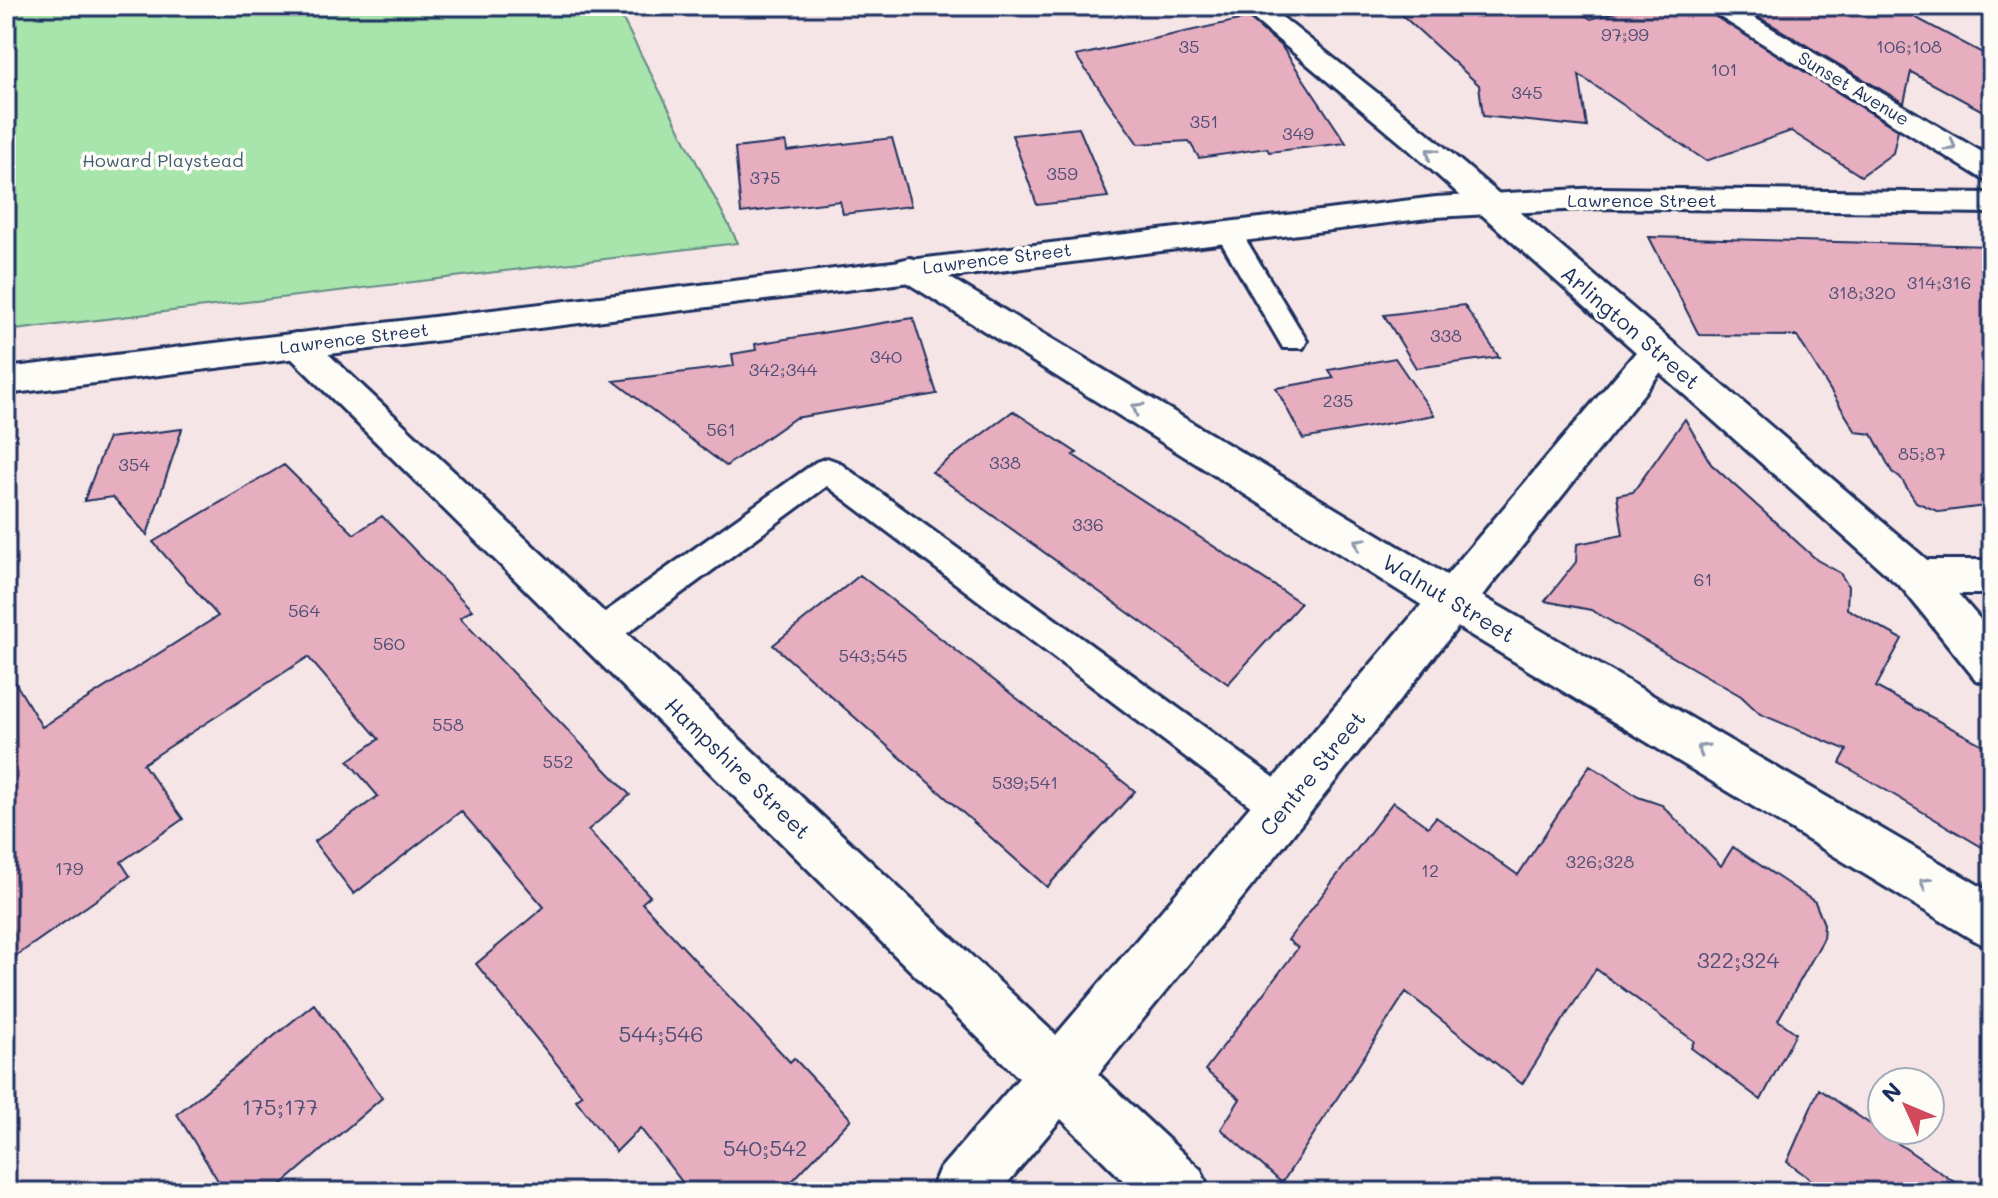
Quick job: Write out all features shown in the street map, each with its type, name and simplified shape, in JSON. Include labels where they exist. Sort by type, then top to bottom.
[{"type":"street","name":"Arlington Street","points":[[1251,6],[1490,204],[1918,577],[1992,666]]},
{"type":"street","name":"Sunset Avenue","points":[[1715,6],[1992,171]]},
{"type":"street","name":"Lawrence Street","points":[[6,381],[1227,230],[1490,204],[1599,198],[1992,203]]},
{"type":"street","name":"Walnut Street","points":[[910,269],[1452,601],[1992,922]]},
{"type":"street","name":"Hampshire Street","points":[[296,345],[1179,1192]]},
{"type":"street","name":"Centre Street","points":[[961,1192],[1060,1078],[1658,350]]},
{"type":"street","points":[[1918,577],[1992,577]]},
{"type":"lane","points":[[1227,230],[1293,341]]},
{"type":"lane","points":[[599,635],[827,470],[1283,807]]},
{"type":"green space","name":"Howard Playstead","points":[[6,6],[616,6],[738,243],[6,331]]},
{"type":"building","points":[[1392,6],[1571,6],[1591,19],[1637,6],[1699,6],[1898,130],[1893,153],[1861,176],[1791,131],[1706,161],[1579,75],[1587,127],[1483,116],[1479,85]]},
{"type":"building","points":[[1740,6],[1894,6],[1992,58],[1992,116],[1911,72],[1904,103]]},
{"type":"building","points":[[1248,18],[1282,47],[1346,143],[1269,152],[1267,148],[1199,158],[1189,141],[1138,144],[1076,56]]},
{"type":"building","points":[[1079,128],[1108,197],[1037,205],[1012,135]]},
{"type":"building","points":[[892,138],[911,206],[843,214],[840,201],[741,213],[735,148],[786,142],[787,151]]},
{"type":"building","points":[[1649,237],[1992,246],[1992,505],[1939,512],[1916,502],[1900,477],[1892,472],[1872,434],[1856,432],[1797,336],[1699,335]]},
{"type":"building","points":[[1464,305],[1499,357],[1416,368],[1384,315]]},
{"type":"building","points":[[913,318],[937,394],[795,418],[726,466],[614,381],[734,366],[732,354],[756,350],[755,344]]},
{"type":"building","points":[[1395,358],[1434,415],[1303,439],[1276,388],[1334,378],[1329,370]]},
{"type":"building","points":[[1013,411],[1077,453],[1073,455],[1301,603],[1228,684],[932,472]]},
{"type":"building","points":[[1685,419],[1711,464],[1817,560],[1840,573],[1848,586],[1847,609],[1902,639],[1876,687],[1992,750],[1992,853],[1840,763],[1847,750],[1760,714],[1741,696],[1591,610],[1545,601],[1576,562],[1577,544],[1623,535],[1617,495],[1633,492]]},
{"type":"building","points":[[182,429],[147,535],[113,497],[84,501],[108,438]]},
{"type":"building","points":[[284,465],[354,534],[382,516],[472,610],[460,618],[630,795],[588,830],[650,896],[642,903],[790,1062],[794,1058],[851,1119],[782,1192],[690,1192],[640,1128],[616,1152],[576,1100],[582,1095],[476,964],[544,907],[461,811],[354,894],[314,842],[378,796],[348,761],[379,739],[308,657],[143,764],[183,819],[121,862],[130,876],[6,963],[6,667],[42,727],[218,616],[153,542]]},
{"type":"building","points":[[860,575],[1135,791],[1047,887],[773,645]]},
{"type":"building","points":[[1590,765],[1638,797],[1662,805],[1721,866],[1733,847],[1815,902],[1824,924],[1823,940],[1778,1020],[1796,1033],[1761,1100],[1691,1048],[1694,1041],[1596,969],[1522,1084],[1406,992],[1282,1183],[1221,1129],[1240,1099],[1205,1070],[1298,948],[1288,940],[1393,802],[1428,827],[1436,817],[1518,875]]},
{"type":"building","points":[[314,1004],[382,1098],[273,1192],[225,1192],[177,1114]]},
{"type":"building","points":[[1819,1089],[1866,1121],[1866,1146],[1902,1146],[1969,1192],[1828,1192],[1787,1162]]}]
